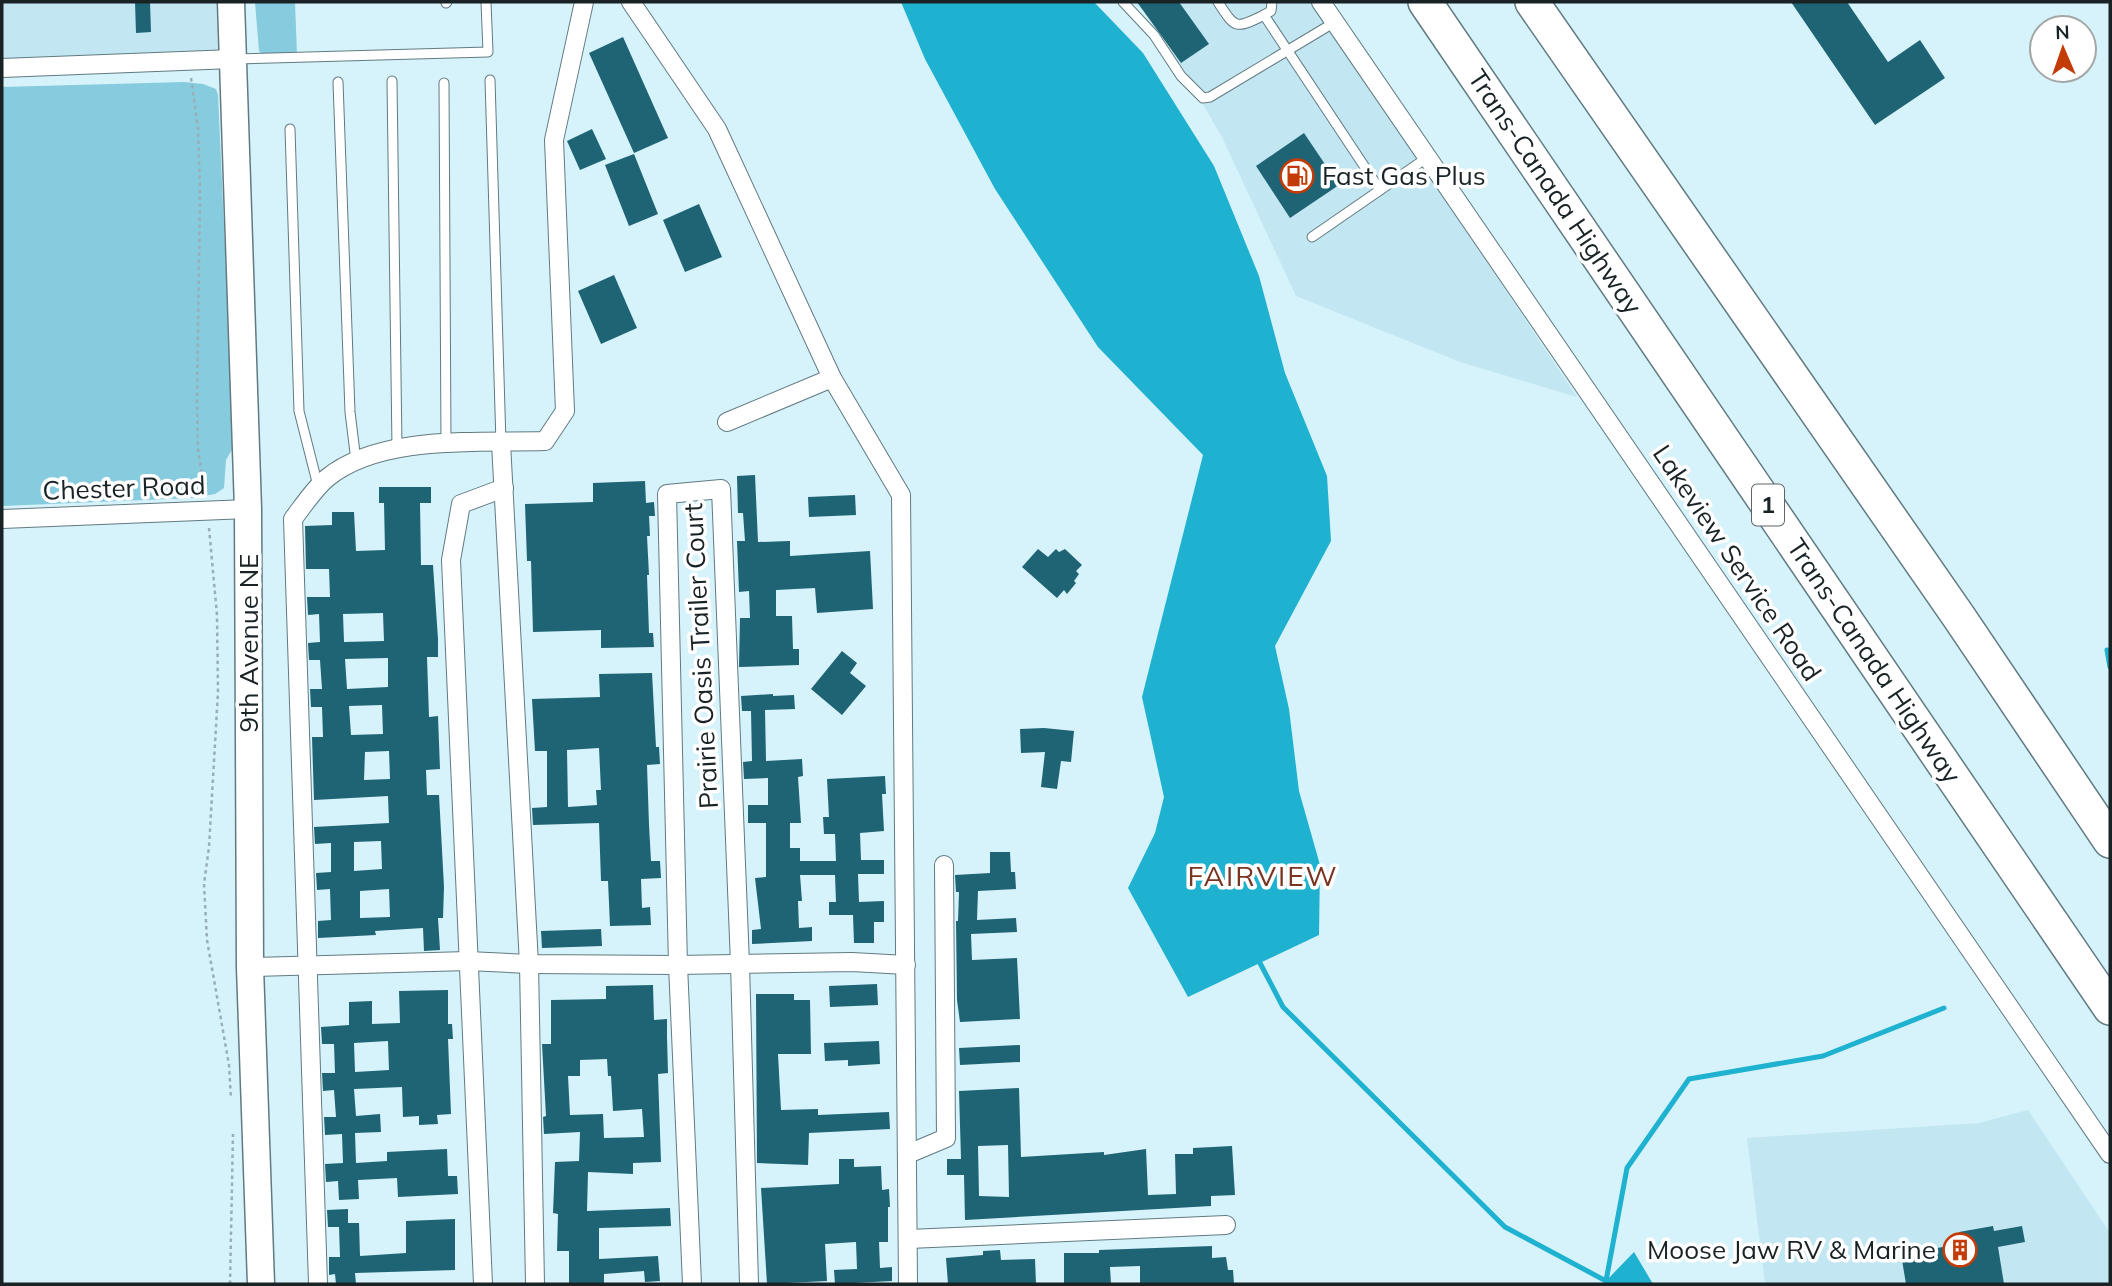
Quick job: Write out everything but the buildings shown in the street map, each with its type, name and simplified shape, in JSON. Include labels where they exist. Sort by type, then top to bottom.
[{"type":"highway","name":"Trans-Canada Highway","points":[[1425,2],[2110,1007]]},
{"type":"highway","points":[[1532,2],[1959,617],[2110,841]]},
{"type":"street","name":"9th Avenue NE","points":[[231,2],[248,509],[250,967],[261,1284]]},
{"type":"street","points":[[318,1284],[293,519],[327,478],[356,461],[397,448],[446,443],[545,441],[565,411],[554,140],[584,2]]},
{"type":"street","points":[[631,2],[717,129],[832,378],[901,495],[908,1284]]},
{"type":"street","name":"Lakeview Service Road","points":[[1321,2],[2110,1154]]},
{"type":"street","points":[[2,68],[233,59]]},
{"type":"street","points":[[727,422],[832,378]]},
{"type":"street","points":[[501,443],[529,964],[535,1284]]},
{"type":"street","points":[[483,1284],[451,560],[461,504],[504,488]]},
{"type":"street","name":"Prairie Oasis Trailer Court","points":[[692,1284],[678,965],[667,494],[721,489],[740,964],[749,1284]]},
{"type":"street","name":"Chester Road","points":[[2,519],[248,509]]},
{"type":"street","points":[[908,1154],[946,1138],[944,865]]},
{"type":"street","points":[[250,967],[468,961],[678,965],[852,962],[906,965]]},
{"type":"street","points":[[909,1239],[1226,1225]]},
{"type":"lane","points":[[233,59],[488,52],[486,2]]},
{"type":"lane","points":[[1123,2],[1154,35],[1181,76],[1196,94],[1203,98],[1210,97],[1335,22]]},
{"type":"lane","points":[[1218,2],[1232,22],[1243,26],[1271,11],[1272,2]]},
{"type":"lane","points":[[1264,15],[1380,190]]},
{"type":"lane","points":[[490,80],[501,443]]},
{"type":"lane","points":[[392,81],[397,448]]},
{"type":"lane","points":[[338,82],[349,412],[356,461]]},
{"type":"lane","points":[[444,83],[446,443]]},
{"type":"lane","points":[[290,129],[299,411],[319,488]]},
{"type":"lane","points":[[1312,237],[1427,157]]},
{"type":"path","points":[[187,61],[195,96],[198,128],[198,450],[217,615],[218,692],[209,847],[204,884],[207,940],[229,1065],[232,1103]]},
{"type":"path","points":[[230,1284],[233,1129]]},
{"type":"shaded area","points":[[2,2],[231,2],[233,59],[2,68]]},
{"type":"shaded area","points":[[255,2],[295,2],[297,55],[263,55],[259,51]]},
{"type":"shaded area","points":[[901,2],[1094,2],[1143,53],[1214,166],[1259,276],[1285,373],[1327,476],[1331,541],[1275,646],[1289,709],[1299,791],[1320,865],[1319,935],[1188,997],[1128,888],[1155,833],[1164,797],[1142,697],[1203,455],[1098,347],[995,189],[925,59]]},
{"type":"shaded area","points":[[1132,2],[1314,2],[1577,397],[1460,362],[1296,296],[1222,137],[1151,16]]},
{"type":"shaded area","points":[[184,82],[203,84],[216,89],[218,95],[234,446],[226,460],[224,488],[215,494],[192,498],[2,506],[2,87]]},
{"type":"shaded area","points":[[2028,1110],[2110,1233],[2110,1284],[1765,1284],[1747,1138],[1979,1123]]},
{"type":"shaded area","points":[[1634,1252],[1653,1284],[1603,1284]]},
{"type":"waterway","points":[[2107,650],[2110,667]]},
{"type":"waterway","points":[[1260,963],[1283,1007],[1505,1227],[1606,1281],[1627,1168],[1689,1079],[1823,1056],[1944,1008]]},
{"type":"place","name":"Fast Gas Plus","points":[[1297,176]]},
{"type":"place","name":"Moose Jaw RV & Marine","points":[[1960,1250]]},
{"type":"district","name":"FAIRVIEW","points":[[1263,876]]}]
